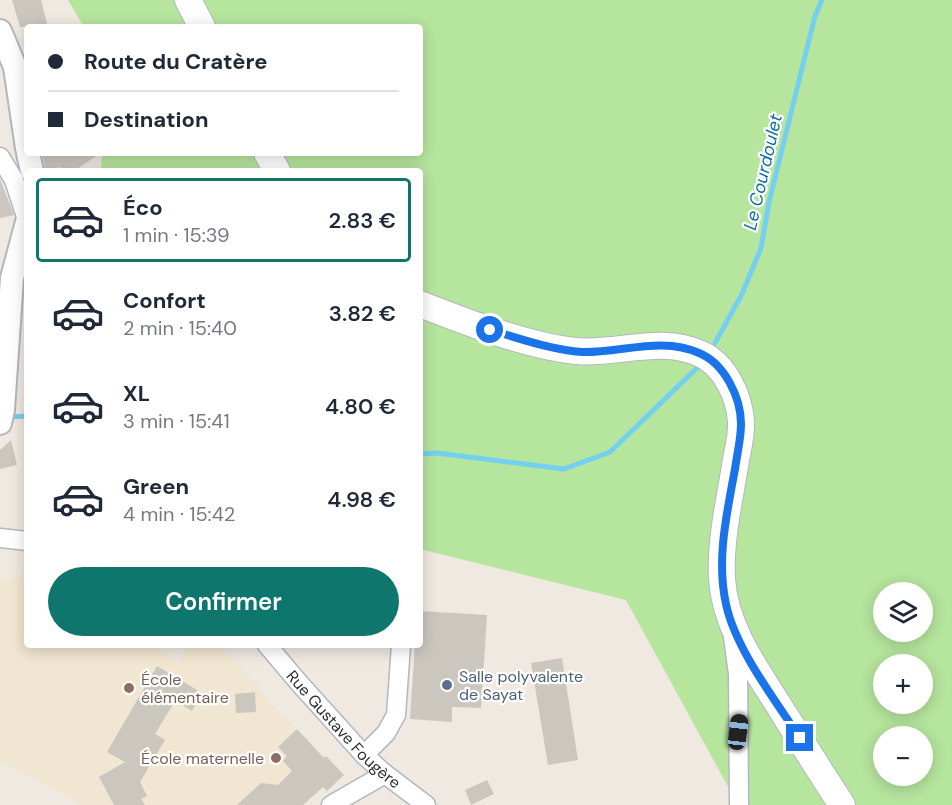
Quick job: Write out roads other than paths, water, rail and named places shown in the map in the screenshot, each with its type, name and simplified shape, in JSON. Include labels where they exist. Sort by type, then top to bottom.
[{"type":"main road","points":[[188,0],[200,24]]},
{"type":"main road","points":[[423,305],[490,330],[569,350],[588,352],[644,346],[674,347],[699,353],[717,365],[726,376],[732,389],[741,422],[723,551],[722,578],[726,606],[737,634],[762,679],[842,805]]},
{"type":"street","points":[[1,37],[13,59],[24,126]]},
{"type":"street","points":[[0,157],[14,180],[24,212]]},
{"type":"street","points":[[2,417],[6,276],[24,229]]},
{"type":"street","points":[[0,538],[24,542]]},
{"type":"street","points":[[726,606],[738,674],[739,805]]},
{"type":"street","name":"Rue Gustave Fougère","points":[[270,648],[364,755],[426,805]]},
{"type":"street","points":[[364,755],[386,733],[396,715],[400,648]]},
{"type":"street","points":[[738,732],[743,700],[754,684],[762,679]]},
{"type":"street","points":[[331,805],[385,774]]},
{"type":"waterway","name":"Le Courdoulet","points":[[715,343],[742,294],[761,248],[769,202],[815,16],[822,0]]},
{"type":"waterway","name":"Le Courdoulet","points":[[423,454],[437,453],[564,469],[610,452],[697,368]]},
{"type":"waterway","name":"Le Courdoulet","points":[[8,417],[24,416]]},
{"type":"place","name":"Salle polyvalente de Sayat","points":[[447,685]]},
{"type":"place","name":"École élémentaire","points":[[129,688]]},
{"type":"place","name":"École maternelle","points":[[276,758]]}]
